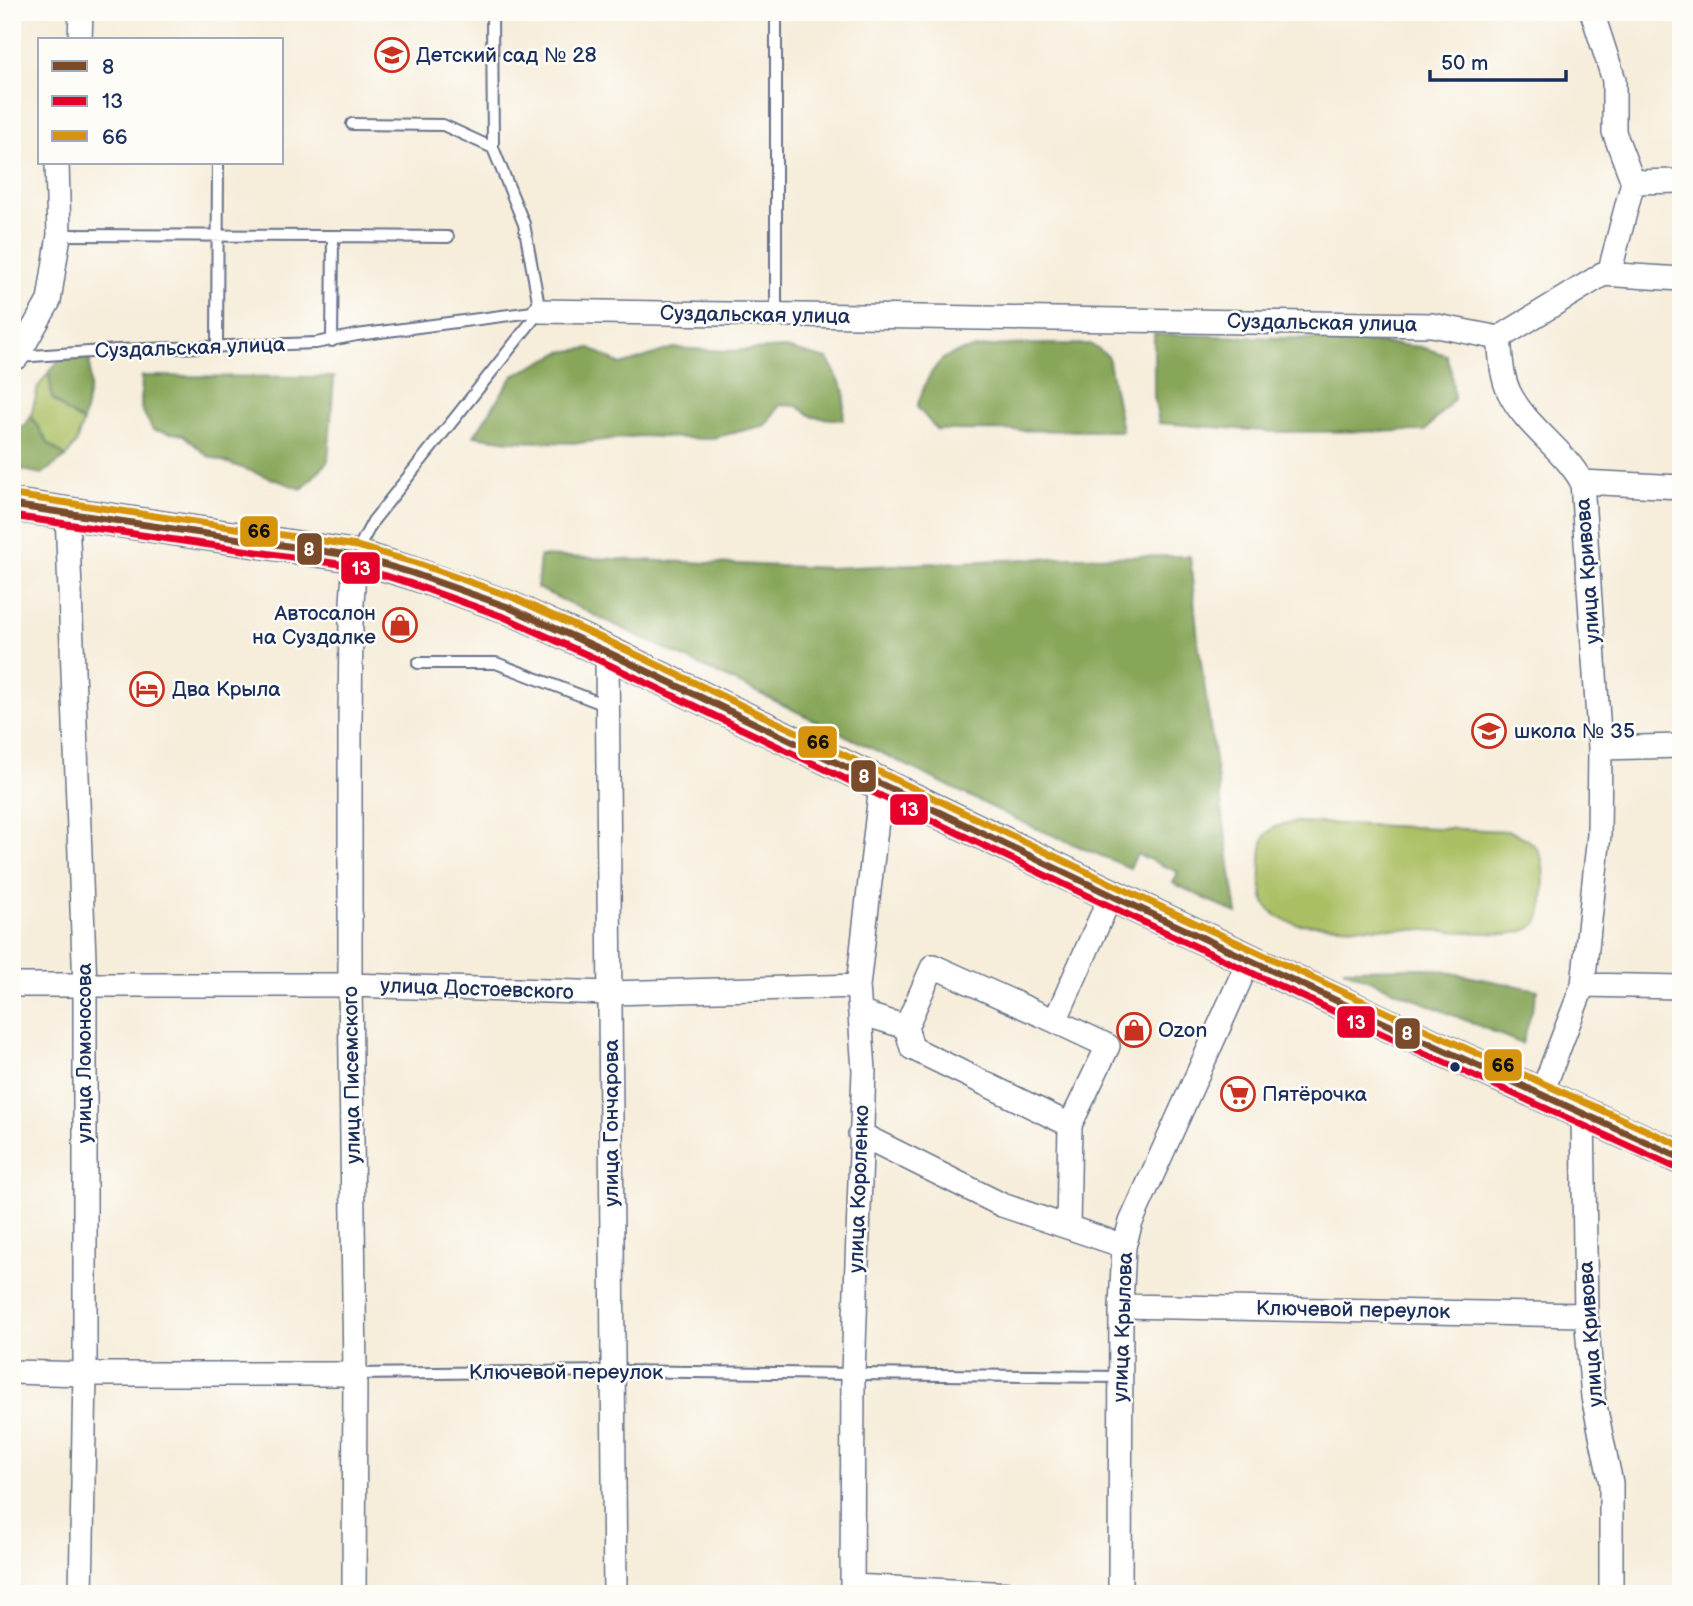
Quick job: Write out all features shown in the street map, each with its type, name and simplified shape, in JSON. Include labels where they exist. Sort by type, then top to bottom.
[{"type":"main road","points":[[12,505],[355,556],[425,577],[508,607],[1249,960],[1681,1158]]},
{"type":"street","points":[[80,38],[81,12]]},
{"type":"street","points":[[1499,338],[1610,270],[1633,182],[1614,132],[1614,80],[1592,12]]},
{"type":"street","points":[[14,357],[48,301],[60,235],[57,164]]},
{"type":"street","points":[[1633,182],[1681,181]]},
{"type":"street","points":[[1602,274],[1681,279]]},
{"type":"street","name":"Суздальская улица","points":[[540,311],[1432,325],[1499,338]]},
{"type":"street","name":"улица Кривова","points":[[1499,338],[1503,375],[1509,392],[1520,409],[1573,467],[1582,482],[1601,748],[1599,835],[1583,985],[1541,1095]]},
{"type":"street","points":[[1582,482],[1681,487]]},
{"type":"street","name":"улица Ломоносова","points":[[67,513],[85,986],[85,1374],[81,1594]]},
{"type":"street","name":"улица Писемского","points":[[354,1594],[351,632],[355,556]]},
{"type":"street","name":"улица Гончарова","points":[[607,652],[615,1594]]},
{"type":"street","points":[[1601,748],[1681,746]]},
{"type":"street","name":"улица Короленко","points":[[852,1590],[853,1373],[864,1070],[859,986],[881,785]]},
{"type":"street","points":[[1055,1021],[1111,895]]},
{"type":"street","name":"улица Крылова","points":[[1120,1594],[1120,1377],[1124,1245],[1131,1222],[1249,960]]},
{"type":"street","points":[[1068,1226],[1070,1125],[1108,1046],[933,965],[906,1027],[912,1048],[1070,1125]]},
{"type":"street","name":"улица Достоевского","points":[[12,985],[351,985],[610,993],[859,986]]},
{"type":"street","points":[[1583,985],[1681,987]]},
{"type":"street","points":[[861,1013],[906,1027]]},
{"type":"street","name":"улица Кривова","points":[[1583,1114],[1586,1315],[1592,1397],[1611,1483],[1611,1594]]},
{"type":"street","points":[[860,1134],[1002,1205],[1124,1245]]},
{"type":"street","name":"Ключевой переулок","points":[[1121,1306],[1586,1315]]},
{"type":"street","name":"Ключевой переулок","points":[[12,1372],[355,1374]]},
{"type":"street","points":[[852,1590],[1012,1594]]},
{"type":"lane","points":[[355,556],[373,521],[540,311],[524,224],[493,148],[492,12]]},
{"type":"lane","points":[[776,12],[776,315]]},
{"type":"lane","points":[[352,124],[443,125],[493,148]]},
{"type":"lane","points":[[217,348],[218,164]]},
{"type":"lane","points":[[60,235],[448,237]]},
{"type":"lane","points":[[332,236],[332,341]]},
{"type":"lane","name":"Суздальская улица","points":[[14,357],[332,341],[358,335],[540,311]]},
{"type":"lane","points":[[418,663],[496,663],[607,706]]},
{"type":"lane","name":"Ключевой переулок","points":[[355,1374],[613,1371],[1120,1377]]},
{"type":"green space","points":[[1154,334],[1352,340],[1421,347],[1446,355],[1454,399],[1425,431],[1277,432],[1159,423],[1154,397]]},
{"type":"green space","points":[[1090,344],[1108,356],[1122,431],[937,430],[917,407],[933,370],[942,360],[953,354],[990,346]]},
{"type":"green space","points":[[591,348],[621,365],[673,348],[726,351],[786,348],[828,359],[845,392],[843,420],[813,417],[797,406],[780,405],[766,425],[708,439],[639,436],[578,443],[510,441],[474,436],[513,376],[561,352]]},
{"type":"green space","points":[[90,357],[90,385],[83,422],[52,398],[49,372],[60,359]]},
{"type":"green space","points":[[49,372],[52,398],[83,422],[76,443],[66,457],[49,444],[31,416],[38,387]]},
{"type":"green space","points":[[142,376],[334,377],[328,461],[302,489],[208,456],[183,435],[153,430],[141,408]]},
{"type":"green space","points":[[31,416],[49,444],[66,457],[42,474],[12,468],[12,427],[25,426]]},
{"type":"green space","points":[[540,556],[830,568],[1071,557],[1190,556],[1198,641],[1237,914],[1173,883],[1178,872],[1137,854],[1130,868],[1026,824],[537,588]]},
{"type":"green space","points":[[1295,822],[1508,831],[1517,834],[1533,844],[1541,858],[1544,876],[1538,922],[1528,929],[1508,934],[1297,924],[1284,920],[1272,912],[1264,899],[1261,881],[1262,849],[1266,835],[1272,829]]},
{"type":"green space","points":[[1426,968],[1538,990],[1522,1044],[1343,969]]},
{"type":"transit line","name":"66","points":[[14,495],[357,546],[416,563],[512,597],[1116,886],[1681,1146]]},
{"type":"transit line","name":"8","points":[[12,505],[355,556],[508,607],[1111,895],[1681,1158]]},
{"type":"transit line","name":"13","points":[[12,516],[353,566],[504,617],[1107,905],[1677,1168]]},
{"type":"place","name":"Детский сад № 28","points":[[392,55]]},
{"type":"place","name":"Автосалон на Суздалке","points":[[400,625]]},
{"type":"place","name":"Два Крыла","points":[[147,689]]},
{"type":"place","name":"школа № 35","points":[[1489,731]]},
{"type":"place","name":"Ozon","points":[[1134,1030]]},
{"type":"place","name":"Пятёрочка","points":[[1238,1094]]}]
